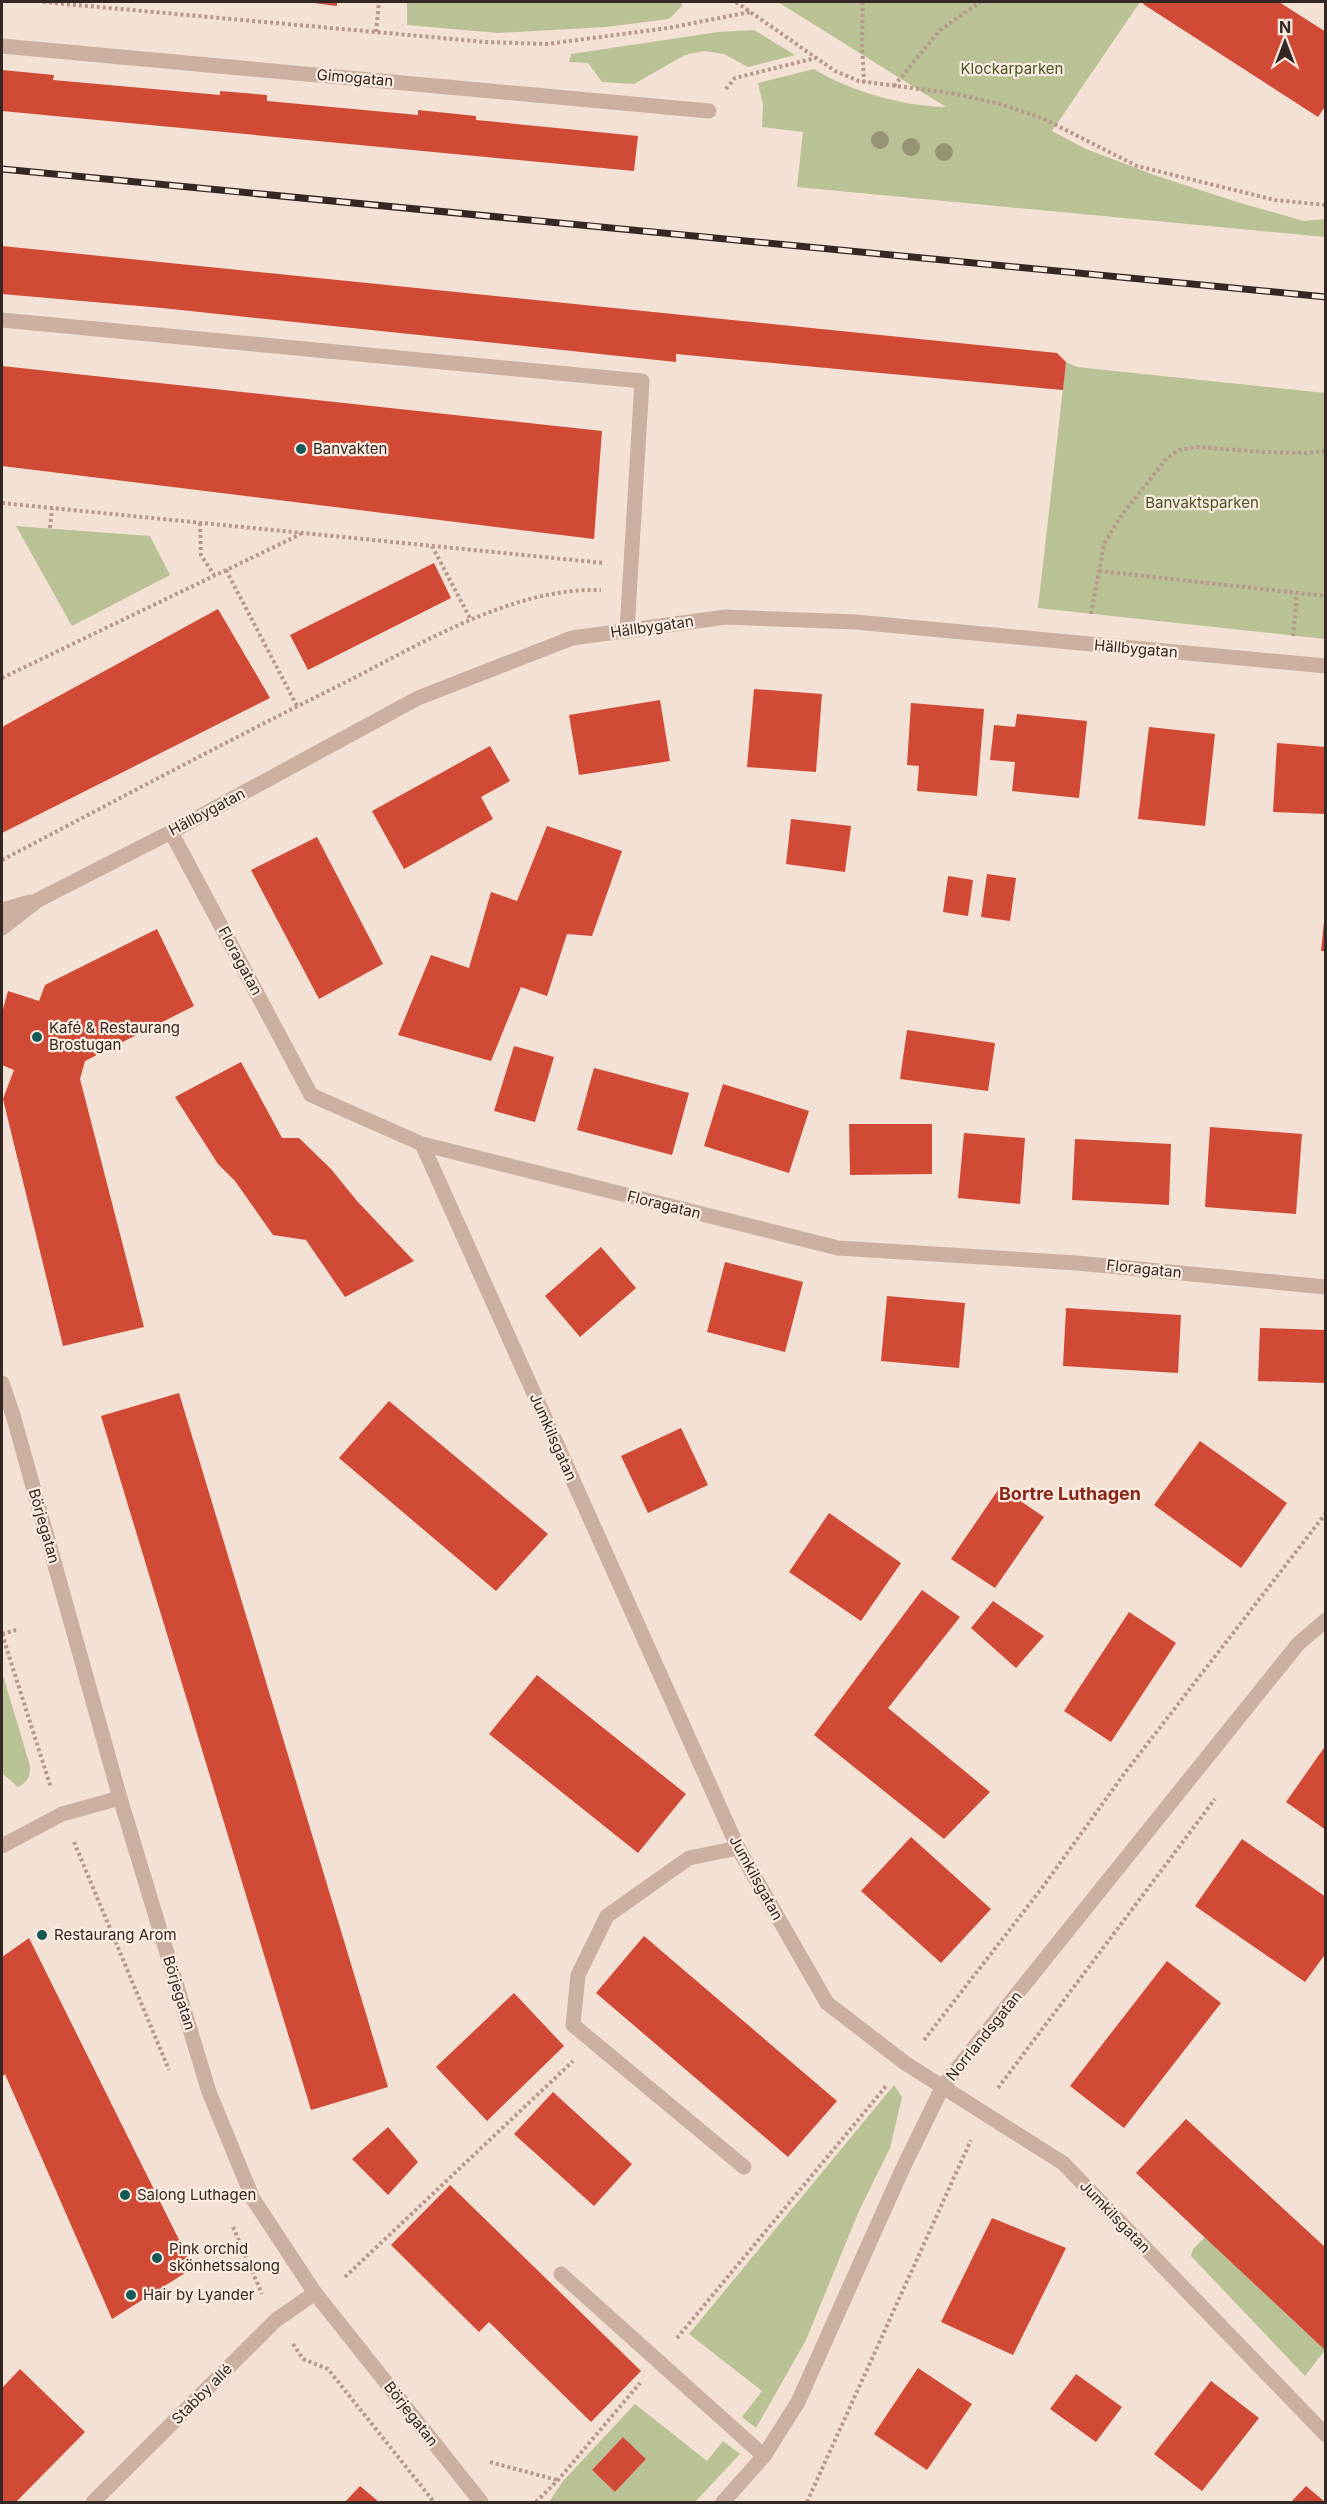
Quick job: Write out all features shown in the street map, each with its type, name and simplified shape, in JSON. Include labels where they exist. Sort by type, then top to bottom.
[{"type":"street","name":"Gimogatan","points":[[2,46],[709,111]]},
{"type":"street","points":[[2,320],[642,381],[627,631]]},
{"type":"street","name":"Hällbygatan","points":[[2,928],[38,900],[171,832],[418,698],[572,638],[726,617],[856,622],[1326,666]]},
{"type":"street","name":"Floragatan","points":[[171,832],[311,1095],[422,1144],[838,1248],[1077,1263],[1326,1287]]},
{"type":"street","name":"Hällbygatan","points":[[2,910],[38,900]]},
{"type":"street","name":"Jumkilsgatan","points":[[422,1144],[738,1848],[827,2002],[906,2063],[1063,2163],[1326,2435]]},
{"type":"street","name":"Börjegatan","points":[[2,1383],[13,1415],[120,1798],[209,2092],[253,2199],[315,2293],[481,2502]]},
{"type":"street","name":"Norrlandsgatan","points":[[723,2502],[764,2456],[798,2402],[902,2170],[943,2086],[1298,1644],[1326,1620]]},
{"type":"street","points":[[2,1846],[62,1814],[120,1798]]},
{"type":"street","points":[[738,1848],[689,1858],[607,1916],[578,1975],[573,2025],[744,2167]]},
{"type":"street","points":[[561,2274],[764,2456]]},
{"type":"street","name":"Stabby allé","points":[[101,2500],[276,2320],[315,2293]]},
{"type":"path","points":[[43,2],[486,42],[547,44],[668,28],[750,12]]},
{"type":"path","points":[[376,32],[379,2]]},
{"type":"path","points":[[736,2],[835,71],[864,82],[957,94],[1042,118],[1137,166],[1275,200],[1326,205]]},
{"type":"path","points":[[863,2],[864,82]]},
{"type":"path","points":[[894,86],[940,30],[980,2]]},
{"type":"path","points":[[709,111],[735,78],[816,58]]},
{"type":"path","points":[[1086,645],[1104,544],[1121,516],[1167,459],[1179,450],[1197,447],[1264,452],[1326,451]]},
{"type":"path","points":[[2,503],[631,566]]},
{"type":"path","points":[[50,528],[52,508]]},
{"type":"path","points":[[200,523],[201,555],[214,575]]},
{"type":"path","points":[[2,678],[302,533]]},
{"type":"path","points":[[432,546],[471,620]]},
{"type":"path","points":[[226,570],[297,706]]},
{"type":"path","points":[[1099,571],[1326,596]]},
{"type":"path","points":[[2,860],[297,706],[471,620],[531,599],[588,589],[630,591]]},
{"type":"path","points":[[1291,663],[1297,593]]},
{"type":"path","points":[[536,2502],[558,2480],[658,2361],[941,2020],[1042,1888],[1124,1774],[1326,1513]]},
{"type":"path","points":[[16,1630],[2,1634],[4,1650],[50,1786]]},
{"type":"path","points":[[807,2502],[984,2111],[1002,2079],[1216,1798]]},
{"type":"path","points":[[345,2277],[578,2056]]},
{"type":"path","points":[[490,2462],[558,2480]]},
{"type":"green space","points":[[407,2],[682,2],[682,6],[669,19],[606,27],[498,33],[407,25]]},
{"type":"green space","name":"Klockarparken","points":[[778,2],[1140,2],[1052,131],[1086,149],[1157,176],[1237,202],[1304,221],[1325,219],[1325,237],[797,187],[803,132],[762,127],[763,104],[758,83],[814,69],[861,91],[895,101],[946,107]]},
{"type":"green space","points":[[754,30],[795,55],[748,67],[724,54],[704,51],[685,55],[634,84],[602,82],[588,63],[569,62],[571,54],[718,32]]},
{"type":"green space","name":"Banvaktsparken","points":[[1066,362],[1077,367],[1325,393],[1325,639],[1038,608]]},
{"type":"green space","points":[[16,526],[150,536],[170,575],[72,626]]},
{"type":"green space","points":[[2,1672],[30,1766],[28,1779],[18,1787],[2,1773]]},
{"type":"green space","points":[[894,2085],[902,2097],[890,2148],[859,2211],[806,2340],[756,2428],[742,2417],[762,2391],[689,2334]]},
{"type":"green space","points":[[1205,2237],[1325,2350],[1305,2376],[1191,2256],[1193,2249]]},
{"type":"green space","points":[[635,2404],[707,2461],[723,2441],[740,2454],[695,2502],[549,2502],[563,2481]],"holes":[[[623,2437],[646,2459],[615,2492],[592,2470]]]},
{"type":"building","points":[[306,2],[337,2],[337,6]]},
{"type":"building","points":[[1144,2],[1279,2],[1326,32],[1326,105],[1318,117],[1143,4]]},
{"type":"building","points":[[2,70],[54,75],[53,80],[220,95],[220,91],[267,95],[267,101],[418,115],[418,110],[476,116],[476,120],[638,136],[634,171],[2,111]]},
{"type":"building","points":[[2,246],[1057,353],[1066,362],[1063,390],[676,354],[676,362],[162,308],[2,294]]},
{"type":"building","name":"Banvakten","points":[[2,366],[602,431],[594,539],[2,466]]},
{"type":"building","points":[[434,563],[451,598],[308,670],[290,635]]},
{"type":"building","points":[[218,609],[270,698],[2,833],[2,727]]},
{"type":"building","points":[[754,689],[822,694],[816,772],[747,767]]},
{"type":"building","points":[[660,700],[670,761],[579,775],[569,715]]},
{"type":"building","points":[[911,703],[984,709],[977,796],[917,791],[919,766],[907,765]]},
{"type":"building","points":[[1017,714],[1087,721],[1079,798],[1012,791],[1015,762],[990,760],[994,725],[1015,727]]},
{"type":"building","points":[[1149,727],[1215,734],[1205,826],[1138,819]]},
{"type":"building","points":[[1277,743],[1326,747],[1326,814],[1273,812]]},
{"type":"building","points":[[490,746],[510,781],[481,797],[493,819],[404,869],[372,811]]},
{"type":"building","points":[[791,819],[851,826],[845,872],[786,864]]},
{"type":"building","points":[[547,826],[622,851],[592,936],[567,934],[547,996],[521,987],[491,1061],[398,1035],[431,955],[469,968],[491,892],[517,901]]},
{"type":"building","points":[[317,837],[383,964],[319,999],[251,870]]},
{"type":"building","points":[[987,874],[1016,878],[1010,921],[981,917]]},
{"type":"building","points":[[948,876],[973,880],[968,916],[943,912]]},
{"type":"building","points":[[1324,922],[1326,922],[1326,951],[1321,951]]},
{"type":"building","points":[[157,929],[194,1006],[85,1061],[80,1079],[144,1327],[63,1346],[3,1099],[14,1070],[2,1065],[2,1013],[8,991],[39,1001],[45,985]]},
{"type":"building","points":[[907,1030],[995,1043],[988,1091],[900,1079]]},
{"type":"building","points":[[514,1046],[554,1057],[535,1122],[494,1111]]},
{"type":"building","points":[[241,1062],[282,1138],[299,1138],[331,1169],[357,1201],[414,1261],[345,1297],[306,1240],[273,1235],[235,1181],[218,1164],[175,1097]]},
{"type":"building","points":[[594,1068],[689,1093],[672,1155],[577,1130]]},
{"type":"building","points":[[723,1084],[809,1111],[789,1173],[704,1146]]},
{"type":"building","points":[[849,1124],[932,1124],[932,1174],[850,1175]]},
{"type":"building","points":[[1210,1127],[1302,1134],[1296,1214],[1205,1207]]},
{"type":"building","points":[[964,1133],[1025,1138],[1020,1204],[958,1198]]},
{"type":"building","points":[[1075,1139],[1171,1144],[1169,1205],[1072,1200]]},
{"type":"building","points":[[601,1247],[636,1288],[580,1337],[545,1296]]},
{"type":"building","points":[[725,1262],[803,1282],[785,1352],[707,1332]]},
{"type":"building","points":[[887,1296],[965,1303],[959,1368],[881,1361]]},
{"type":"building","points":[[1066,1308],[1181,1315],[1178,1373],[1063,1366]]},
{"type":"building","points":[[1260,1328],[1326,1330],[1326,1383],[1258,1381]]},
{"type":"building","points":[[179,1393],[388,2087],[311,2110],[101,1416]]},
{"type":"building","points":[[389,1401],[548,1534],[496,1591],[339,1458]]},
{"type":"building","points":[[681,1428],[708,1485],[648,1513],[621,1456]]},
{"type":"building","points":[[1200,1441],[1287,1503],[1241,1568],[1154,1505]]},
{"type":"building","points":[[1000,1487],[1044,1517],[995,1588],[951,1559]]},
{"type":"building","points":[[829,1513],[901,1563],[861,1621],[789,1572]]},
{"type":"building","points":[[922,1590],[960,1617],[888,1708],[990,1792],[944,1839],[814,1735]]},
{"type":"building","points":[[993,1601],[1044,1636],[1016,1668],[971,1628]]},
{"type":"building","points":[[1129,1612],[1176,1643],[1111,1742],[1064,1711]]},
{"type":"building","points":[[537,1675],[686,1794],[638,1853],[489,1734]]},
{"type":"building","points":[[1326,1745],[1326,1830],[1286,1802]]},
{"type":"building","points":[[911,1837],[991,1909],[941,1963],[861,1891]]},
{"type":"building","points":[[1242,1839],[1326,1897],[1326,1953],[1305,1982],[1195,1906]]},
{"type":"building","points":[[644,1936],[837,2101],[788,2157],[596,1993]]},
{"type":"building","points":[[29,1938],[193,2268],[112,2319],[5,2074],[2,2077],[2,1957]]},
{"type":"building","points":[[1167,1961],[1221,2003],[1124,2128],[1070,2086]]},
{"type":"building","points":[[514,1993],[564,2046],[487,2121],[436,2067]]},
{"type":"building","points":[[553,2092],[632,2164],[594,2206],[514,2134]]},
{"type":"building","points":[[1186,2119],[1326,2248],[1326,2351],[1136,2173]]},
{"type":"building","points":[[388,2127],[418,2162],[388,2195],[352,2159]]},
{"type":"building","points":[[450,2185],[641,2371],[591,2422],[489,2322],[479,2332],[391,2245]]},
{"type":"building","points":[[992,2218],[1066,2248],[1013,2355],[941,2322]]},
{"type":"building","points":[[918,2368],[972,2404],[927,2470],[874,2434]]},
{"type":"building","points":[[20,2369],[85,2432],[16,2502],[2,2502],[2,2388]]},
{"type":"building","points":[[1076,2374],[1122,2407],[1096,2442],[1050,2409]]},
{"type":"building","points":[[1211,2381],[1259,2418],[1202,2491],[1154,2454]]},
{"type":"building","points":[[623,2437],[646,2459],[615,2492],[592,2470]]},
{"type":"building","points":[[360,2486],[379,2502],[345,2502]]},
{"type":"building","points":[[1306,2486],[1325,2502],[1291,2502]]},
{"type":"railway","points":[[2,169],[1326,297]]},
{"type":"place","name":"Banvakten","points":[[301,449]]},
{"type":"place","name":"Kafé & Restaurang Brostugan","points":[[37,1037]]},
{"type":"place","name":"Restaurang Arom","points":[[42,1935]]},
{"type":"place","name":"Salong Luthagen","points":[[125,2195]]},
{"type":"place","name":"Pink orchid skönhetssalong","points":[[157,2258]]},
{"type":"place","name":"Hair by Lyander","points":[[131,2295]]},
{"type":"district","name":"Bortre Luthagen","points":[[1070,1494]]}]
